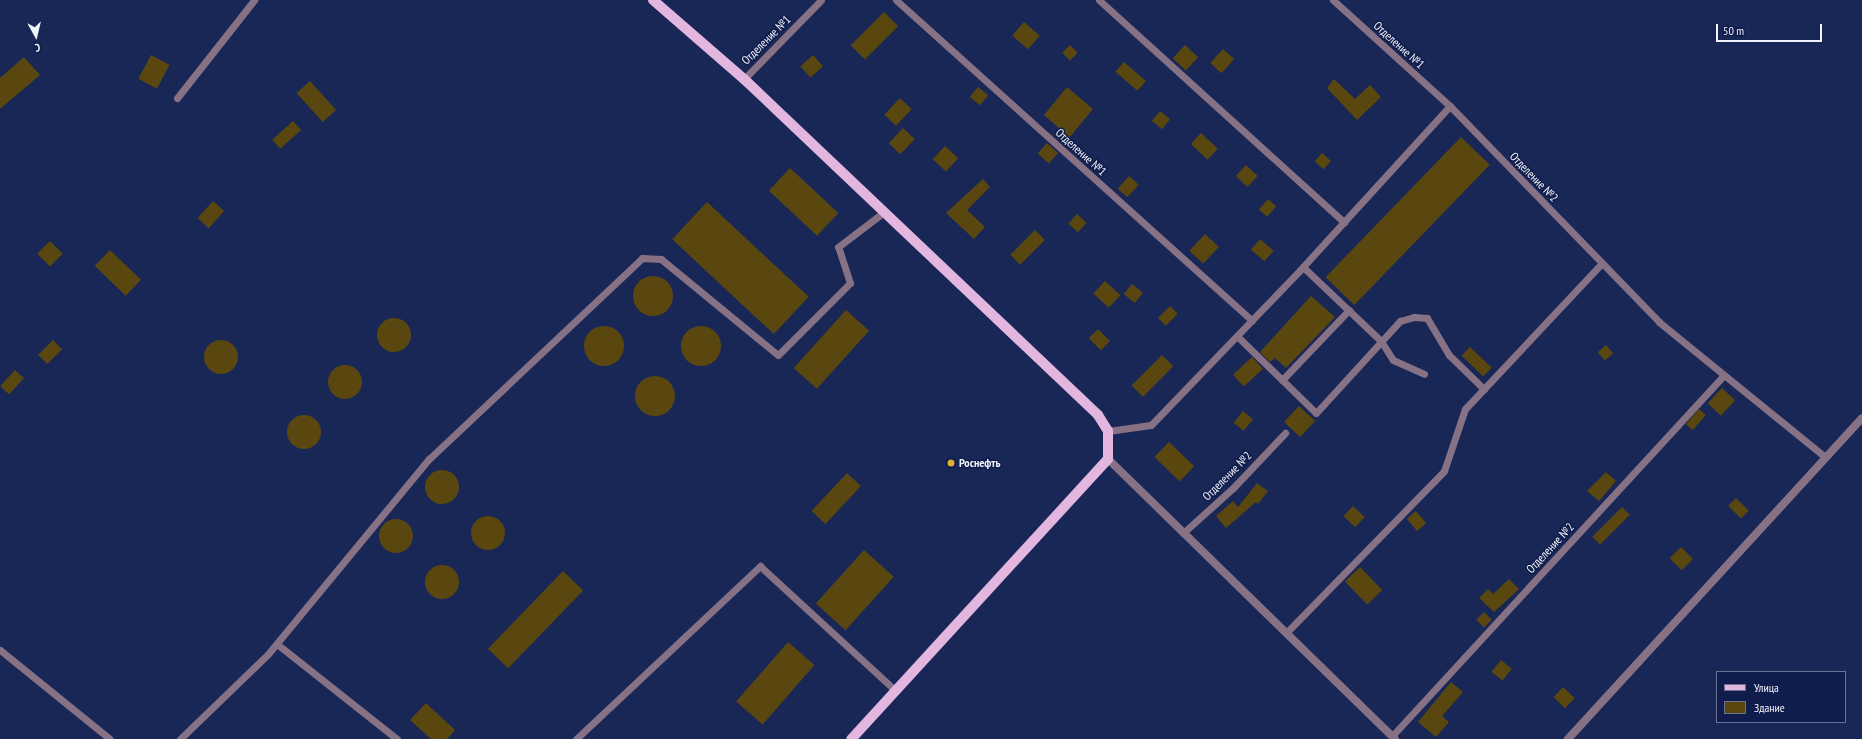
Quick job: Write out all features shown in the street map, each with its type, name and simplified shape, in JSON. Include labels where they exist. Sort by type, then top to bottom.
[{"type":"main road","points":[[653,0],[744,79],[1098,415],[1108,431],[1108,459],[851,739]]},
{"type":"street","points":[[1568,739],[1862,418]]},
{"type":"street","points":[[1108,459],[1394,738]]},
{"type":"lane","points":[[177,98],[254,0]]},
{"type":"lane","name":"Отделение №1","points":[[744,79],[822,0]]},
{"type":"lane","name":"Отделение №1","points":[[896,0],[1252,320]]},
{"type":"lane","points":[[1098,0],[1344,222]]},
{"type":"lane","name":"Отделение №1","points":[[1333,0],[1450,106]]},
{"type":"lane","points":[[1108,431],[1151,425],[1303,267],[1450,106]]},
{"type":"lane","name":"Отделение №2","points":[[1450,106],[1659,322],[1825,458]]},
{"type":"lane","points":[[180,739],[277,644],[430,459],[642,258],[661,259],[778,355],[850,282],[838,247],[884,212]]},
{"type":"lane","points":[[1286,633],[1444,471],[1465,409],[1602,263]]},
{"type":"lane","points":[[1303,267],[1382,341],[1393,360],[1424,374]]},
{"type":"lane","points":[[1282,380],[1349,310]]},
{"type":"lane","points":[[1237,336],[1316,413],[1400,321],[1427,318],[1449,355],[1484,389]]},
{"type":"lane","name":"Отделение №2","points":[[1394,738],[1724,375]]},
{"type":"lane","name":"Отделение №2","points":[[1183,533],[1233,488],[1284,433]]},
{"type":"lane","points":[[576,739],[760,566],[896,690]]},
{"type":"lane","points":[[277,644],[397,739]]},
{"type":"lane","points":[[0,650],[110,739]]},
{"type":"building","points":[[884,12],[898,26],[865,59],[851,45]]},
{"type":"building","points":[[1024,22],[1040,36],[1028,49],[1012,36]]},
{"type":"building","points":[[1070,45],[1078,53],[1070,61],[1062,53]]},
{"type":"building","points":[[1185,45],[1198,57],[1186,70],[1173,58]]},
{"type":"building","points":[[1223,49],[1234,59],[1221,73],[1210,63]]},
{"type":"building","points":[[151,55],[170,65],[157,89],[138,79]]},
{"type":"building","points":[[813,55],[823,66],[810,78],[800,66]]},
{"type":"building","points":[[24,57],[40,75],[0,109],[0,78]]},
{"type":"building","points":[[1124,62],[1146,81],[1137,91],[1115,72]]},
{"type":"building","points":[[1334,79],[1355,99],[1370,85],[1381,97],[1357,120],[1327,88]]},
{"type":"building","points":[[310,81],[336,110],[323,122],[297,93]]},
{"type":"building","points":[[978,87],[988,95],[980,105],[970,97]]},
{"type":"building","points":[[1067,87],[1093,109],[1064,144],[1054,135],[1060,129],[1044,115]]},
{"type":"building","points":[[900,98],[912,109],[896,126],[884,115]]},
{"type":"building","points":[[1160,111],[1170,119],[1162,129],[1152,121]]},
{"type":"building","points":[[293,121],[301,130],[280,149],[272,140]]},
{"type":"building","points":[[903,128],[915,139],[900,154],[889,143]]},
{"type":"building","points":[[1201,133],[1218,149],[1208,160],[1191,144]]},
{"type":"building","points":[[1461,137],[1490,165],[1354,305],[1326,277]]},
{"type":"building","points":[[1047,143],[1058,153],[1049,163],[1038,153]]},
{"type":"building","points":[[945,146],[958,158],[946,171],[933,159]]},
{"type":"building","points":[[1322,153],[1331,161],[1324,169],[1315,161]]},
{"type":"building","points":[[1246,165],[1258,176],[1247,187],[1236,176]]},
{"type":"building","points":[[790,168],[838,213],[817,236],[769,191]]},
{"type":"building","points":[[1129,176],[1139,185],[1127,197],[1118,189]]},
{"type":"building","points":[[983,179],[990,187],[967,210],[985,227],[974,239],[946,213]]},
{"type":"building","points":[[1268,199],[1276,206],[1267,217],[1259,210]]},
{"type":"building","points":[[213,201],[224,211],[209,228],[198,218]]},
{"type":"building","points":[[707,202],[809,297],[774,334],[672,239]]},
{"type":"building","points":[[1077,214],[1087,223],[1078,232],[1068,224]]},
{"type":"building","points":[[1035,230],[1045,240],[1020,265],[1010,255]]},
{"type":"building","points":[[1205,234],[1219,247],[1203,264],[1189,251]]},
{"type":"building","points":[[1260,239],[1274,251],[1264,261],[1251,250]]},
{"type":"building","points":[[50,241],[63,254],[50,266],[37,254]]},
{"type":"building","points":[[110,250],[141,280],[126,296],[95,266]]},
{"type":"building","points":[[657,276],[664,279],[670,285],[673,296],[672,304],[664,313],[657,316],[649,316],[642,313],[634,304],[633,292],[636,285],[645,277]]},
{"type":"building","points":[[1105,281],[1120,295],[1109,308],[1093,293]]},
{"type":"building","points":[[1132,284],[1143,293],[1135,303],[1124,294]]},
{"type":"building","points":[[1311,296],[1335,317],[1286,368],[1275,358],[1270,362],[1260,352]]},
{"type":"building","points":[[1170,306],[1178,314],[1166,326],[1158,318]]},
{"type":"building","points":[[846,310],[869,331],[817,389],[794,368]]},
{"type":"building","points":[[391,318],[397,318],[406,323],[410,329],[410,341],[406,347],[397,352],[391,352],[382,347],[377,338],[377,332],[382,323]]},
{"type":"building","points":[[608,326],[615,329],[621,335],[624,346],[623,354],[615,363],[608,366],[600,366],[593,363],[585,354],[584,342],[587,335],[596,327]]},
{"type":"building","points":[[705,326],[712,329],[718,335],[721,346],[720,354],[712,363],[705,366],[697,366],[690,363],[682,354],[681,342],[684,335],[693,327]]},
{"type":"building","points":[[1098,329],[1110,341],[1101,350],[1089,338]]},
{"type":"building","points":[[53,340],[62,349],[47,364],[38,355]]},
{"type":"building","points":[[218,340],[224,340],[233,345],[237,351],[237,363],[233,369],[224,374],[218,374],[209,369],[204,360],[204,354],[209,345]]},
{"type":"building","points":[[1606,345],[1613,353],[1605,361],[1598,352]]},
{"type":"building","points":[[1470,347],[1492,368],[1483,376],[1462,356]]},
{"type":"building","points":[[1162,355],[1173,366],[1143,397],[1132,385]]},
{"type":"building","points":[[1252,357],[1263,369],[1244,386],[1233,375]]},
{"type":"building","points":[[342,365],[348,365],[357,370],[361,376],[361,388],[357,394],[348,399],[342,399],[333,394],[328,385],[328,379],[333,370]]},
{"type":"building","points":[[15,370],[24,378],[9,394],[0,386]]},
{"type":"building","points":[[659,376],[666,379],[672,385],[675,396],[674,404],[666,413],[659,416],[651,416],[644,413],[636,404],[635,392],[638,385],[647,377]]},
{"type":"building","points":[[1722,388],[1735,400],[1721,416],[1708,403]]},
{"type":"building","points":[[1299,406],[1315,421],[1300,437],[1284,422]]},
{"type":"building","points":[[1699,409],[1706,415],[1693,430],[1686,424]]},
{"type":"building","points":[[1243,411],[1253,419],[1244,431],[1234,423]]},
{"type":"building","points":[[301,415],[307,415],[316,420],[320,426],[320,438],[316,444],[307,449],[301,449],[292,444],[287,435],[287,429],[292,420]]},
{"type":"building","points":[[1169,442],[1194,466],[1180,481],[1154,457]]},
{"type":"building","points":[[439,470],[445,470],[454,475],[458,481],[458,493],[454,499],[445,504],[439,504],[430,499],[425,490],[425,484],[430,475]]},
{"type":"building","points":[[1606,472],[1616,481],[1599,501],[1587,491]]},
{"type":"building","points":[[847,473],[861,486],[825,524],[812,511]]},
{"type":"building","points":[[1257,483],[1268,491],[1258,504],[1256,502],[1226,528],[1216,516],[1233,501],[1238,507]]},
{"type":"building","points":[[1736,498],[1749,511],[1741,519],[1728,506]]},
{"type":"building","points":[[1353,506],[1365,517],[1355,527],[1343,516]]},
{"type":"building","points":[[1622,507],[1630,515],[1600,544],[1592,537]]},
{"type":"building","points":[[1416,511],[1426,523],[1417,531],[1407,519]]},
{"type":"building","points":[[485,516],[491,516],[500,521],[504,527],[504,539],[500,545],[491,550],[485,550],[476,545],[471,536],[471,530],[476,521]]},
{"type":"building","points":[[393,519],[399,519],[408,524],[412,530],[412,542],[408,548],[399,553],[393,553],[384,548],[379,539],[379,533],[384,524]]},
{"type":"building","points":[[1681,547],[1693,559],[1682,570],[1670,558]]},
{"type":"building","points":[[864,550],[894,577],[846,630],[816,604]]},
{"type":"building","points":[[439,565],[445,565],[454,570],[458,576],[458,588],[454,594],[445,599],[439,599],[430,594],[425,585],[425,579],[430,570]]},
{"type":"building","points":[[1360,567],[1382,590],[1367,605],[1345,582]]},
{"type":"building","points":[[563,571],[583,590],[508,668],[488,649]]},
{"type":"building","points":[[1509,579],[1519,589],[1494,612],[1479,598],[1488,589],[1493,594]]},
{"type":"building","points":[[1484,612],[1492,620],[1484,628],[1476,620]]},
{"type":"building","points":[[788,642],[814,665],[763,725],[736,702]]},
{"type":"building","points":[[1501,660],[1512,669],[1502,680],[1492,672]]},
{"type":"building","points":[[1451,682],[1463,692],[1442,716],[1449,722],[1436,737],[1418,722]]},
{"type":"building","points":[[1563,687],[1575,698],[1565,708],[1553,697]]},
{"type":"building","points":[[426,703],[455,730],[447,739],[431,739],[410,720]]},
{"type":"place","name":"Роснефть","points":[[951,463]]}]
